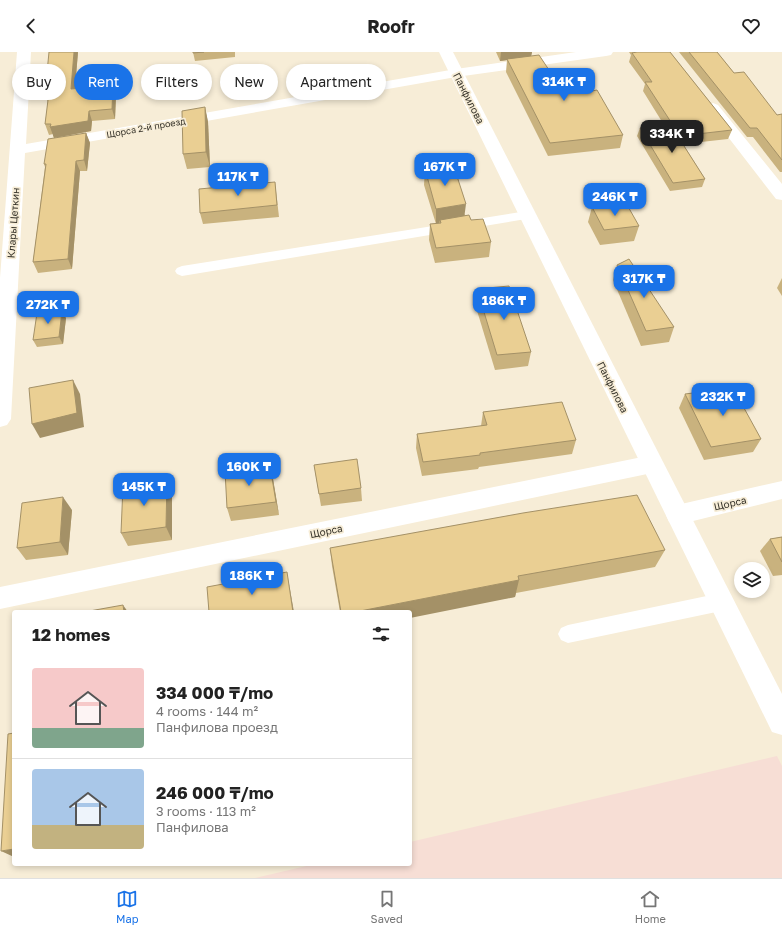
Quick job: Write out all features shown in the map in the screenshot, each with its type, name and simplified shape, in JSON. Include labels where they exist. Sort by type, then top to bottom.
[{"type":"street","name":"Клары Цеткин","points":[[0,419],[3,328],[24,52]]},
{"type":"street","name":"Панфилова","points":[[446,52],[782,722]]},
{"type":"street","name":"Щорса 2-й проезд","points":[[17,150],[456,73],[606,52]]},
{"type":"street","points":[[704,96],[782,195]]},
{"type":"street","name":"Щорса","points":[[0,598],[652,464]]},
{"type":"street","name":"Щорса","points":[[677,515],[782,490]]},
{"type":"lane","points":[[182,271],[527,215]]},
{"type":"lane","points":[[568,634],[721,602]]},
{"type":"shaded area","points":[[777,756],[782,766],[782,878],[255,878],[306,866],[412,866],[412,842]]},
{"type":"building","points":[[49,52],[74,52],[71,89],[74,89],[74,100],[112,100],[112,109],[89,111],[88,121],[50,127],[51,124],[45,124],[48,100],[66,100],[66,64],[48,64]]},
{"type":"building","points":[[670,52],[732,130],[680,136],[645,82],[652,82],[632,53]]},
{"type":"building","points":[[689,52],[717,52],[734,73],[744,72],[777,115],[782,114],[782,160],[757,128],[750,128]]},
{"type":"building","points":[[539,55],[551,73],[580,70],[592,91],[597,90],[623,135],[550,143],[507,59]]},
{"type":"building","points":[[205,107],[206,152],[183,154],[182,111]]},
{"type":"building","points":[[670,124],[705,179],[673,183],[640,128]]},
{"type":"building","points":[[86,133],[84,160],[76,161],[68,259],[33,262],[48,139]]},
{"type":"building","points":[[454,167],[466,204],[436,209],[425,169]]},
{"type":"building","points":[[275,182],[277,205],[200,213],[199,189]]},
{"type":"building","points":[[626,203],[639,226],[604,230],[592,207]]},
{"type":"building","points":[[469,215],[471,220],[483,219],[491,242],[436,248],[430,224],[441,223],[440,220]]},
{"type":"building","points":[[629,259],[674,327],[646,331],[617,265]]},
{"type":"building","points":[[509,286],[531,352],[497,355],[477,289]]},
{"type":"building","points":[[62,311],[59,337],[33,340],[37,313]]},
{"type":"building","points":[[73,380],[77,413],[32,424],[29,388]]},
{"type":"building","points":[[733,388],[761,439],[711,447],[685,394]]},
{"type":"building","points":[[562,402],[576,440],[423,462],[417,434],[487,425],[483,412]]},
{"type":"building","points":[[357,459],[361,488],[319,494],[314,465]]},
{"type":"building","points":[[270,466],[276,502],[227,508],[225,471]]},
{"type":"building","points":[[167,480],[166,527],[121,533],[123,486]]},
{"type":"building","points":[[637,495],[665,550],[518,576],[519,580],[365,610],[341,610],[330,548],[523,513]]},
{"type":"building","points":[[63,497],[60,542],[17,548],[22,503]]},
{"type":"building","points":[[782,537],[782,562],[770,539]]},
{"type":"building","points":[[287,572],[293,610],[209,610],[207,587]]},
{"type":"building","points":[[123,605],[124,610],[95,610]]},
{"type":"building","points":[[12,733],[12,849],[1,851],[8,734]]}]
